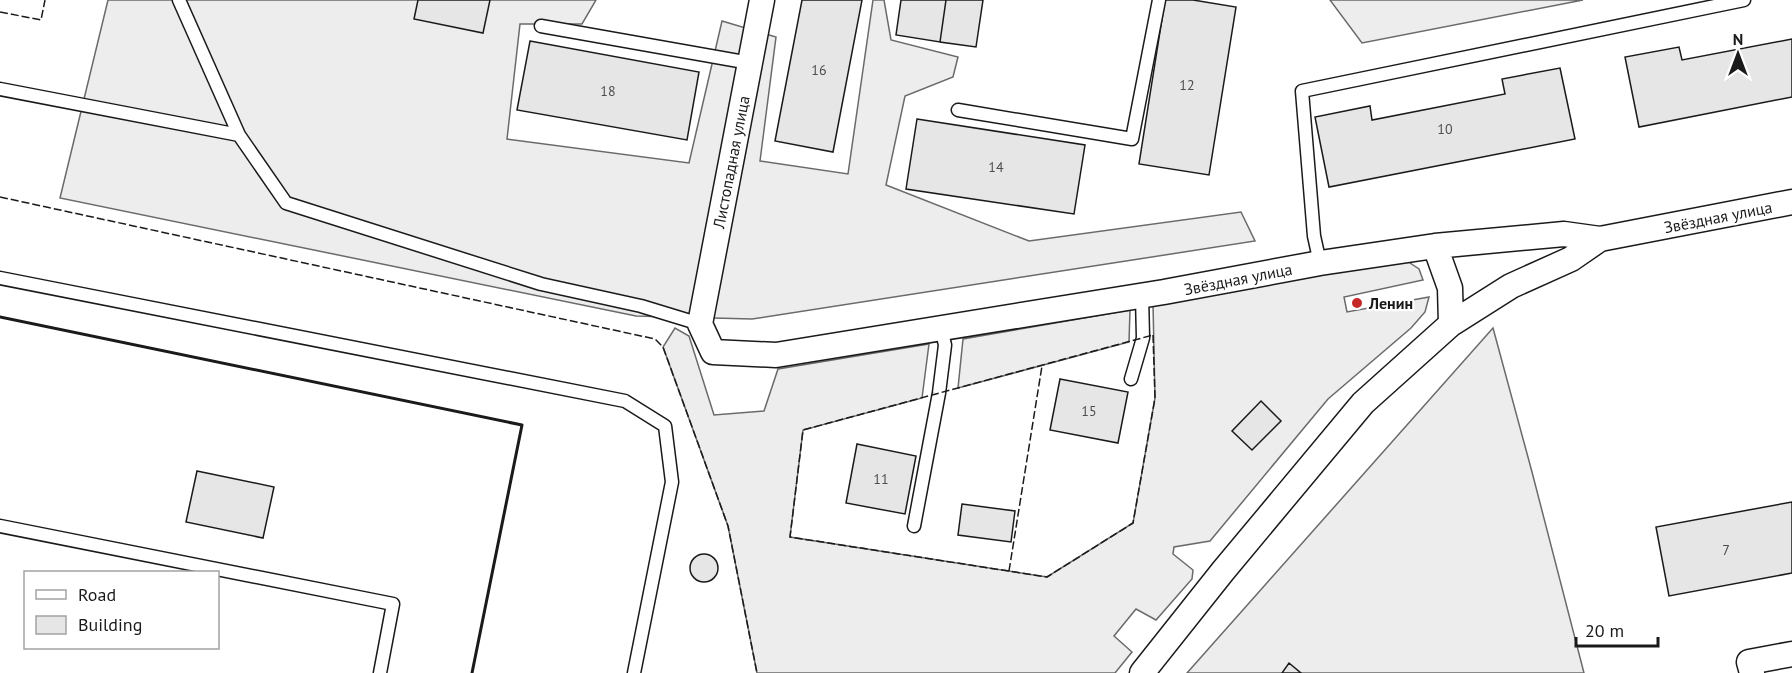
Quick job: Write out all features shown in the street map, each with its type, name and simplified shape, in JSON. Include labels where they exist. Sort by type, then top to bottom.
[{"type":"street","name":"Листопадная улица","points":[[700,324],[762,0]]},
{"type":"street","name":"Звёздная улица","points":[[700,324],[713,352],[776,355],[1142,296],[1320,263],[1435,246],[1564,234],[1600,239],[1792,202]]},
{"type":"street","points":[[1142,673],[1223,571],[1363,403],[1451,324],[1511,286],[1570,259],[1600,239]]},
{"type":"street","points":[[1435,246],[1450,288],[1451,324]]},
{"type":"street","points":[[1752,673],[1749,662],[1792,654]]},
{"type":"lane","points":[[179,0],[239,135],[286,203],[541,284],[641,306],[700,324]]},
{"type":"lane","points":[[958,110],[1132,139],[1159,0]]},
{"type":"lane","points":[[1320,263],[1314,236],[1302,91],[1744,0]]},
{"type":"lane","points":[[541,26],[750,63]]},
{"type":"lane","points":[[0,89],[239,135]]},
{"type":"lane","points":[[0,278],[625,401],[635,407],[665,426],[672,483],[634,673]]},
{"type":"lane","points":[[1131,379],[1143,338],[1142,296]]},
{"type":"lane","points":[[914,526],[939,393],[945,345],[941,328]]},
{"type":"lane","points":[[0,526],[393,604],[380,673]]},
{"type":"shaded area","points":[[108,0],[596,0],[582,24],[520,24],[507,139],[689,163],[722,21],[776,37],[760,161],[848,174],[873,0],[884,0],[891,40],[958,57],[953,77],[905,96],[886,185],[1029,241],[1241,212],[1255,241],[752,319],[636,316],[60,198]]},
{"type":"shaded area","points":[[1330,0],[1583,0],[1362,43]]},
{"type":"shaded area","points":[[1404,259],[1419,269],[1423,280],[1344,297],[1347,312],[1429,297],[1425,312],[1411,328],[1328,399],[1210,541],[1174,547],[1173,554],[1193,570],[1192,579],[1156,620],[1136,609],[1114,636],[1132,652],[1115,673],[757,673],[728,526],[663,347],[675,328],[689,336],[714,415],[764,411],[778,369],[929,344],[922,398],[803,430],[790,537],[1047,577],[1133,523],[1155,398],[1153,304]]},
{"type":"shaded area","points":[[1130,310],[1129,342],[958,388],[963,339]]},
{"type":"shaded area","points":[[1493,328],[1584,673],[1187,673]]},
{"type":"building","points":[[418,0],[490,0],[483,33],[414,19]]},
{"type":"building","points":[[802,0],[862,0],[833,152],[775,141]]},
{"type":"building","points":[[901,0],[946,0],[940,42],[896,35]]},
{"type":"building","points":[[946,0],[983,0],[976,47],[940,42]]},
{"type":"building","points":[[1165,0],[1193,0],[1236,7],[1209,175],[1139,164]]},
{"type":"building","points":[[1792,39],[1792,97],[1639,127],[1625,57],[1679,47],[1682,60]]},
{"type":"building","points":[[530,41],[699,72],[687,140],[517,110]]},
{"type":"building","points":[[1560,68],[1575,139],[1329,187],[1315,117],[1370,106],[1372,120],[1505,94],[1502,79]]},
{"type":"building","points":[[917,119],[1085,145],[1074,214],[906,189]]},
{"type":"building","points":[[1060,379],[1128,392],[1118,443],[1050,430]]},
{"type":"building","points":[[1261,401],[1281,421],[1252,450],[1232,431]]},
{"type":"building","points":[[857,444],[916,456],[905,514],[846,503]]},
{"type":"building","points":[[197,471],[274,487],[263,538],[186,522]]},
{"type":"building","points":[[1792,502],[1792,573],[1669,596],[1656,527]]},
{"type":"building","points":[[962,504],[1015,511],[1011,542],[958,535]]},
{"type":"building","points":[[704,554],[714,558],[718,568],[714,578],[704,582],[694,578],[690,568],[694,558]]},
{"type":"building","points":[[1289,663],[1301,673],[1282,673]]},
{"type":"fence","points":[[0,12],[41,20],[45,0]]},
{"type":"fence","points":[[0,197],[655,339],[663,347],[728,526],[757,673]]},
{"type":"fence","points":[[1153,335],[1155,398],[1133,523],[1047,577],[790,537],[803,430],[1153,335]]},
{"type":"fence","points":[[1009,571],[1042,366]]},
{"type":"wall","points":[[0,317],[522,425],[472,673]]},
{"type":"place","name":"Ленин","points":[[1357,303]]}]
